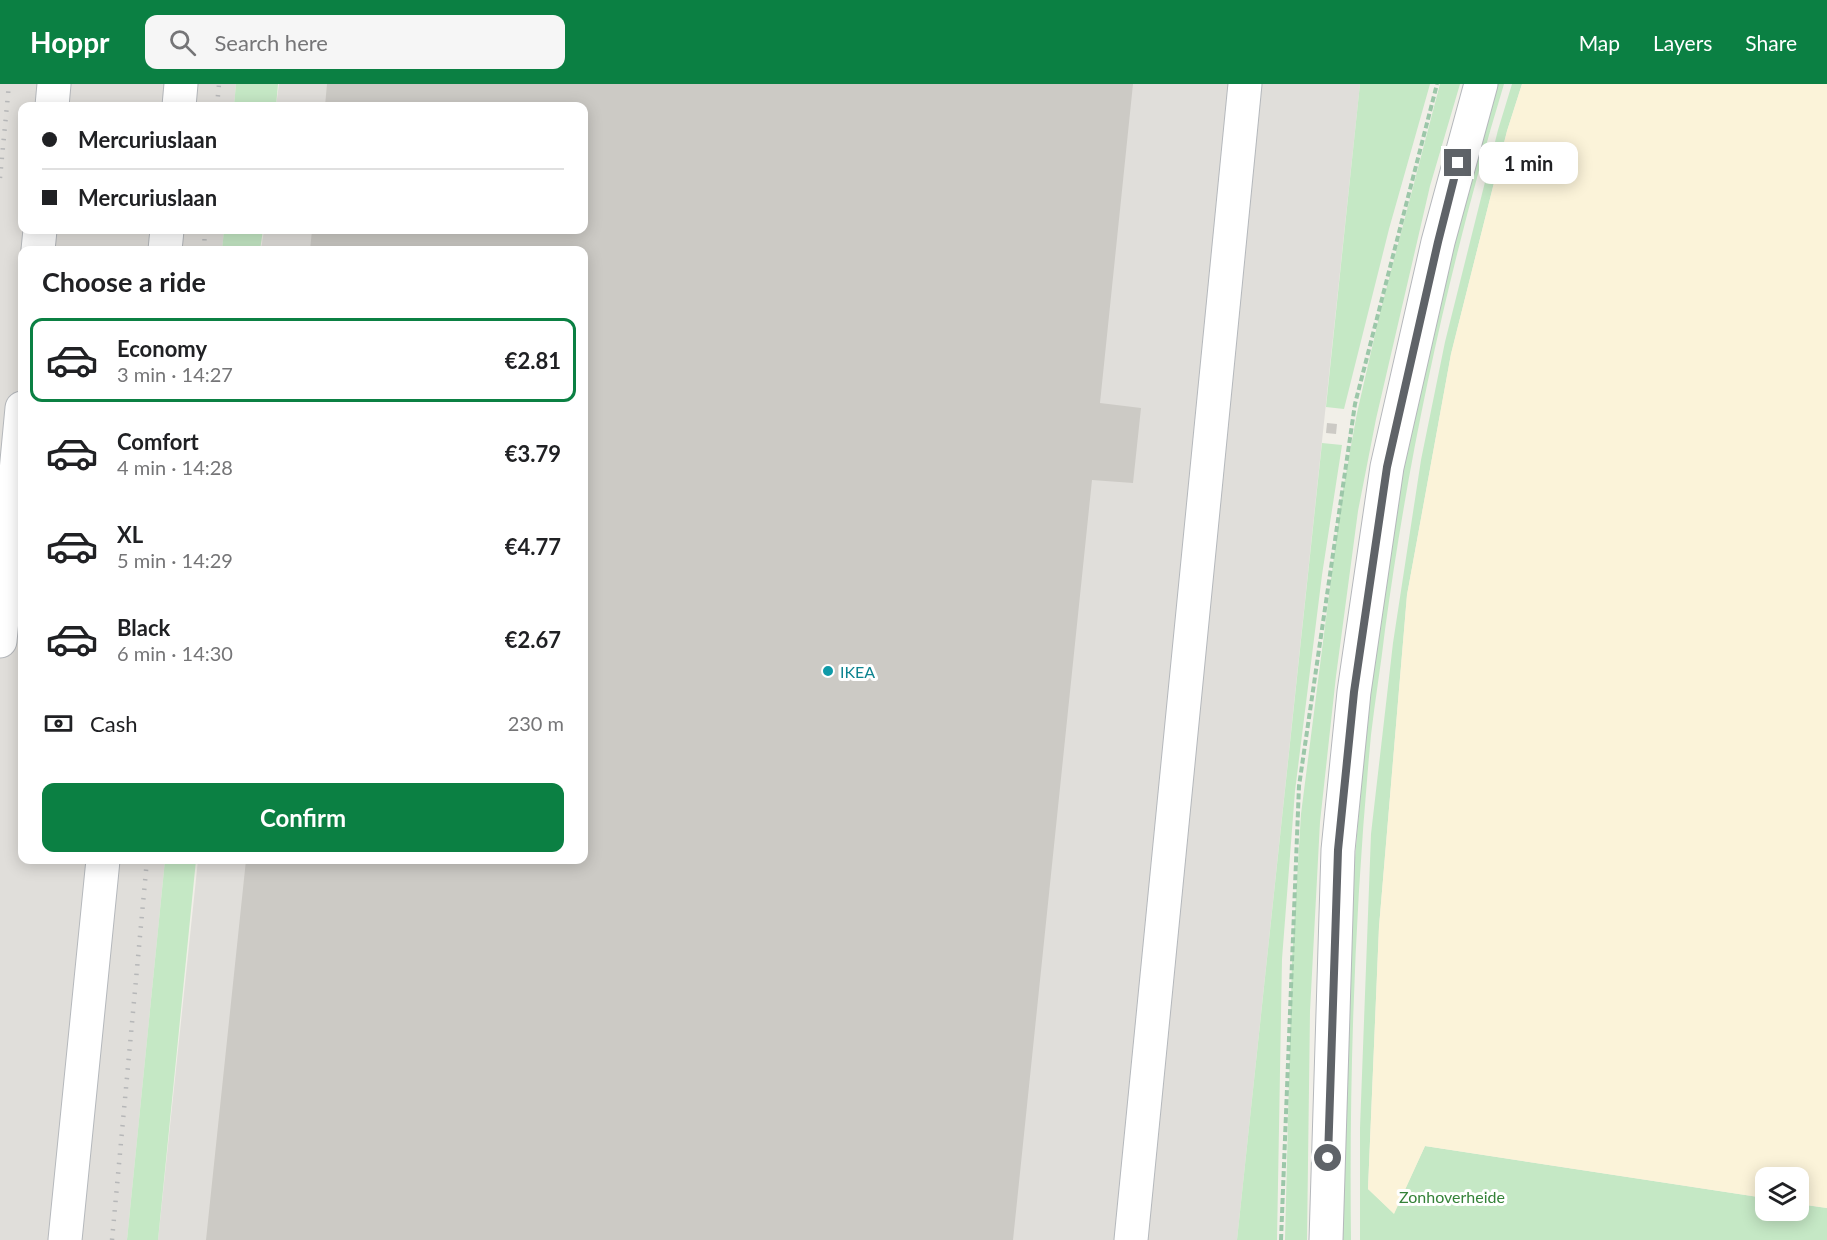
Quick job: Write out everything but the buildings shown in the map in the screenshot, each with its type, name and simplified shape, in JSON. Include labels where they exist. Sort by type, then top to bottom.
[{"type":"street","points":[[52,102],[54,84]]},
{"type":"street","points":[[180,102],[182,84]]},
{"type":"street","points":[[1131,1240],[1245,84]]},
{"type":"street","points":[[1326,1240],[1338,850],[1354,692],[1387,467],[1438,242],[1481,84]]},
{"type":"street","points":[[0,641],[18,450]]},
{"type":"street","points":[[65,1240],[103,864]]},
{"type":"shaded area","points":[[0,84],[236,84],[234,102],[18,102],[18,234],[224,234],[222,246],[18,246],[18,864],[165,864],[127,1240],[0,1240]]},
{"type":"shaded area","name":"IKEA","points":[[279,84],[1360,84],[1237,1240],[158,1240],[198,864],[588,864],[588,246],[262,246],[263,234],[588,234],[588,102],[277,102]]},
{"type":"green space","points":[[236,84],[278,84],[276,102],[234,102]]},
{"type":"green space","points":[[1360,84],[1430,84],[1389,229],[1344,409],[1326,407]]},
{"type":"green space","points":[[1440,84],[1460,84],[1430,186],[1376,419],[1358,511],[1336,676],[1320,822],[1310,1011],[1307,1240],[1285,1240],[1292,960],[1301,814],[1341,501],[1357,413],[1379,317]]},
{"type":"green space","points":[[1497,84],[1504,84],[1466,218],[1419,423],[1395,561],[1374,709],[1365,798],[1354,987],[1351,1240],[1342,1240],[1347,951],[1369,695],[1393,524],[1417,399],[1471,176]]},
{"type":"green space","name":"Zonhoverheide","points":[[1512,84],[1522,84],[1507,131],[1451,354],[1407,595],[1379,927],[1368,1189],[1394,1213],[1425,1146],[1755,1196],[1755,1221],[1809,1221],[1809,1205],[1827,1208],[1827,1240],[1360,1240],[1360,1128],[1371,834],[1393,643],[1421,460],[1445,342],[1498,130]]},
{"type":"green space","points":[[224,234],[262,234],[261,246],[222,246]]},
{"type":"green space","points":[[1322,443],[1342,445],[1322,575],[1295,791],[1282,959],[1277,1240],[1237,1240]]},
{"type":"green space","points":[[165,864],[196,864],[158,1240],[127,1240]]},
{"type":"sand","points":[[1522,84],[1827,84],[1827,1208],[1809,1205],[1809,1167],[1755,1167],[1755,1196],[1425,1146],[1394,1214],[1368,1189],[1379,927],[1407,595],[1451,354],[1507,131]]},
{"type":"railway","points":[[0,178],[9,84]]},
{"type":"railway","points":[[217,102],[219,84]]},
{"type":"railway","points":[[204,246],[205,234]]},
{"type":"railway","points":[[112,1240],[147,864]]},
{"type":"place","name":"IKEA","points":[[828,671]]},
{"type":"route","points":[[1328,1158],[1338,850],[1354,692],[1387,467],[1458,163]]}]
